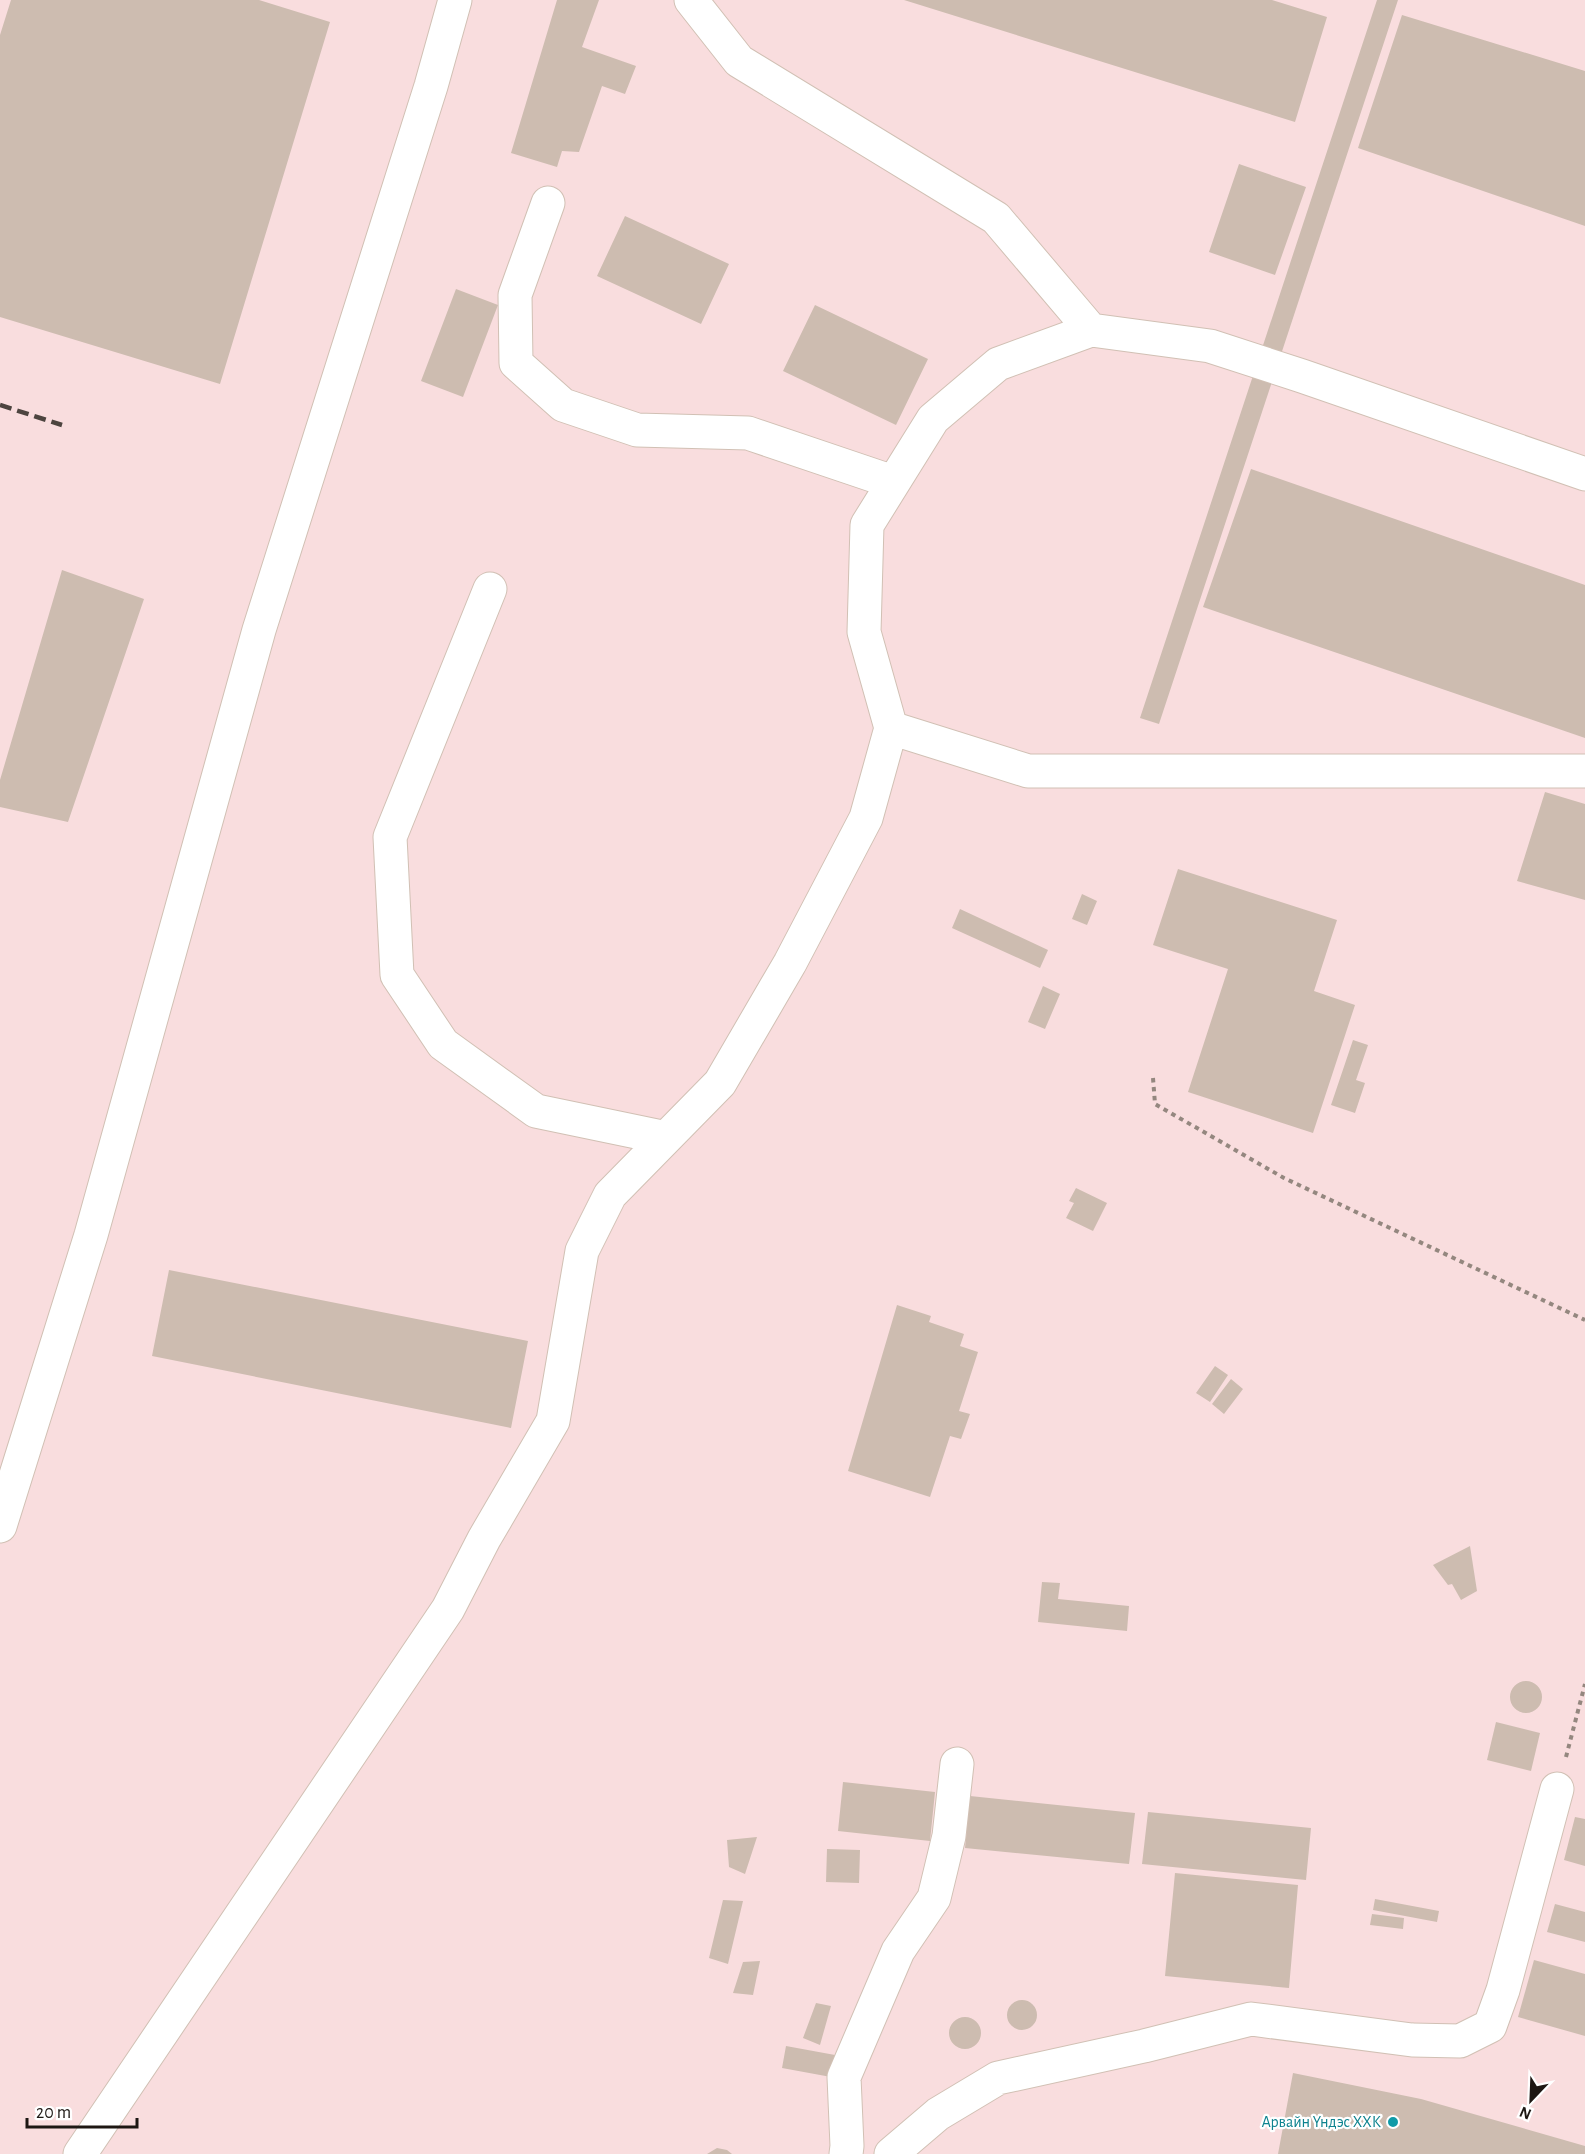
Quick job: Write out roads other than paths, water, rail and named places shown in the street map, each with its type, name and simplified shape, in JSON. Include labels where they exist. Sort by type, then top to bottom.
[{"type":"street","points":[[0,1526],[91,1235],[259,630],[431,87],[455,0]]},
{"type":"street","points":[[691,0],[739,62],[996,218],[1091,330]]},
{"type":"street","points":[[548,203],[515,295],[516,363],[563,405],[637,430],[748,433],[893,482]]},
{"type":"street","points":[[80,2154],[448,1609],[484,1539],[553,1421],[582,1251],[610,1196],[720,1083],[790,963],[866,818],[891,728],[864,632],[867,525],[933,419],[998,364],[1091,330],[1210,346],[1585,474]]},
{"type":"street","points":[[490,589],[390,837],[397,975],[443,1044],[536,1111],[666,1138]]},
{"type":"street","points":[[891,728],[1028,771],[1585,771]]},
{"type":"street","points":[[846,2154],[848,2146],[843,2077],[898,1951],[934,1898],[949,1836],[957,1764]]},
{"type":"street","points":[[891,2154],[938,2114],[998,2078],[1144,2046],[1251,2019],[1412,2040],[1460,2041],[1490,2026],[1503,1990],[1557,1789]]},
{"type":"railway","points":[[0,405],[62,425]]},
{"type":"place","name":"Арвайн Үндэс ХХК","points":[[1393,2122]]}]
